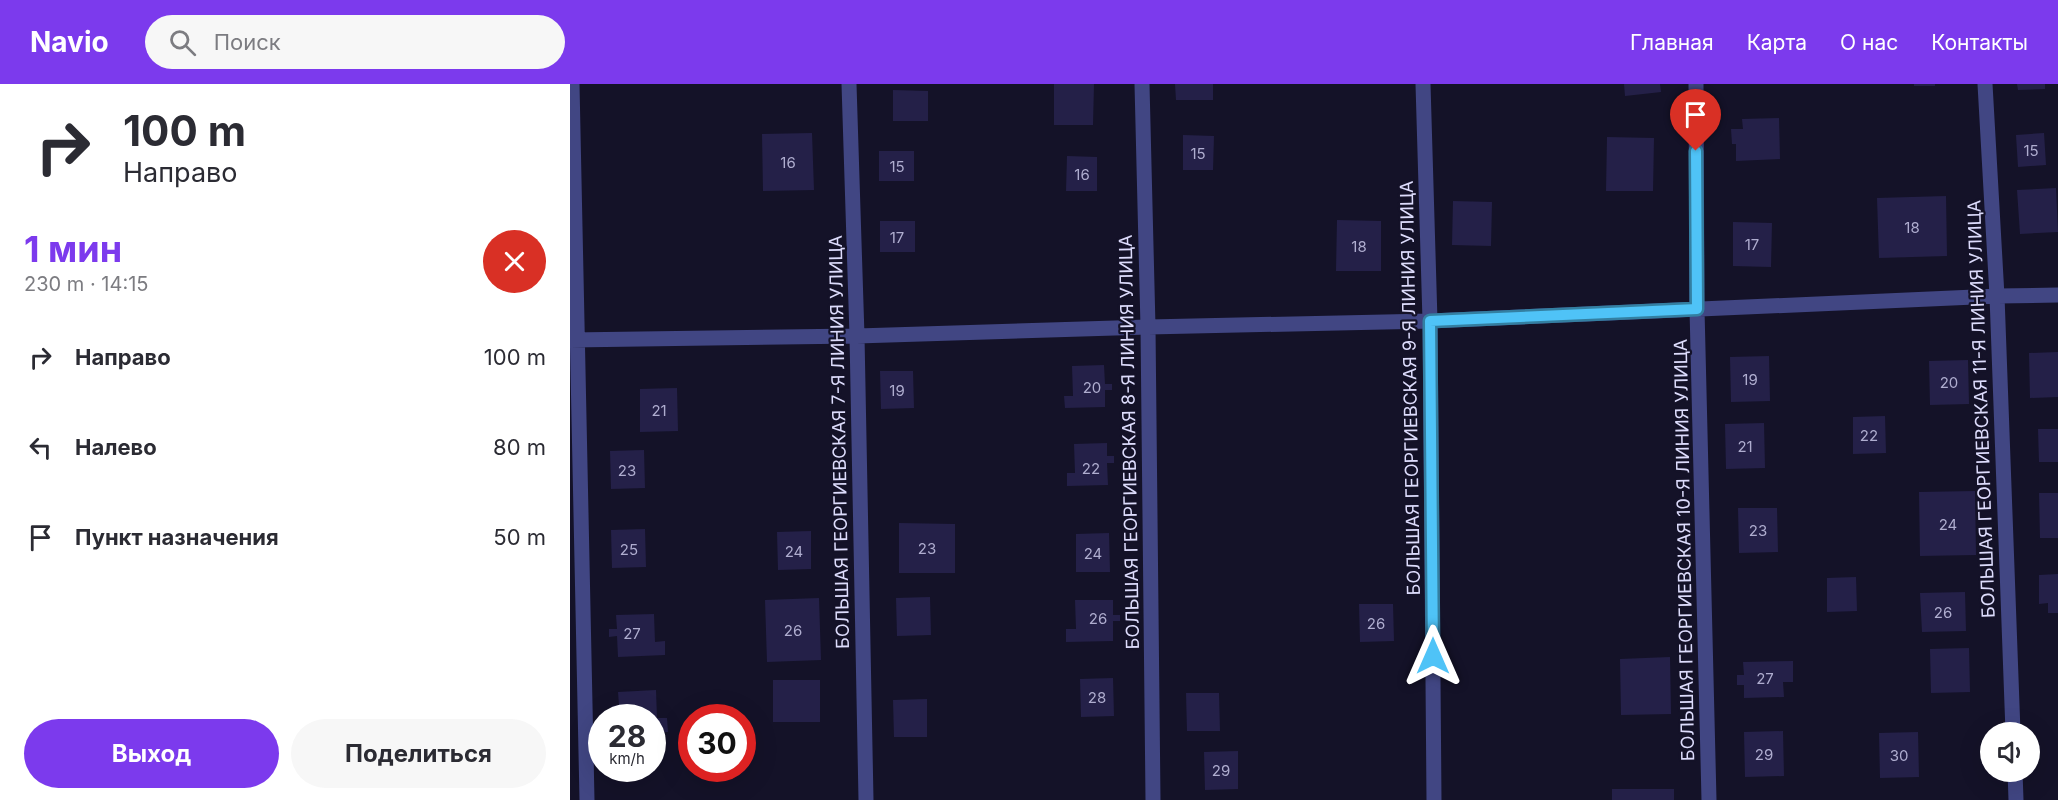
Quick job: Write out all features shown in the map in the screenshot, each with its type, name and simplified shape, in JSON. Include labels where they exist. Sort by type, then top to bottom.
[{"type":"street","points":[[572,84],[573,340],[587,800]]},
{"type":"street","name":"БОЛЬШАЯ ГЕОРГИЕВСКАЯ 7-Я ЛИНИЯ УЛИЦА","points":[[849,84],[866,800]]},
{"type":"street","name":"БОЛЬШАЯ ГЕОРГИЕВСКАЯ 8-Я ЛИНИЯ УЛИЦА","points":[[1142,84],[1148,327],[1153,800]]},
{"type":"street","name":"БОЛЬШАЯ ГЕОРГИЕВСКАЯ 9-Я ЛИНИЯ УЛИЦА","points":[[1423,84],[1430,321],[1434,800]]},
{"type":"street","name":"БОЛЬШАЯ ГЕОРГИЕВСКАЯ 10-Я ЛИНИЯ УЛИЦА","points":[[1695,84],[1697,309],[1709,800]]},
{"type":"street","name":"БОЛЬШАЯ ГЕОРГИЕВСКАЯ 11-Я ЛИНИЯ УЛИЦА","points":[[1985,84],[1996,296],[2013,722]]},
{"type":"street","points":[[573,340],[856,336],[1430,321],[2058,295]]},
{"type":"street","points":[[2015,782],[2016,800]]},
{"type":"building","points":[[1054,84],[1094,84],[1093,125],[1054,125]]},
{"type":"building","points":[[1175,84],[1213,84],[1213,100],[1176,100]]},
{"type":"building","points":[[1624,84],[1660,84],[1661,92],[1625,96]]},
{"type":"building","points":[[1914,84],[1935,84],[1935,86],[1914,86]]},
{"type":"building","points":[[2017,84],[2045,84],[2045,89],[2018,90]]},
{"type":"building","points":[[893,90],[928,91],[928,121],[893,121]]},
{"type":"building","points":[[1779,118],[1780,159],[1736,161],[1736,144],[1732,144],[1731,129],[1743,129],[1742,119]]},
{"type":"building","points":[[812,133],[814,190],[763,191],[762,134]]},
{"type":"building","points":[[2044,133],[2046,165],[2018,167],[2016,135]]},
{"type":"building","points":[[1183,135],[1214,136],[1213,170],[1183,170]]},
{"type":"building","points":[[1607,137],[1654,138],[1653,191],[1606,191]]},
{"type":"building","points":[[879,151],[914,151],[914,181],[879,181]]},
{"type":"building","points":[[1067,156],[1097,157],[1097,191],[1066,191]]},
{"type":"building","points":[[2056,188],[2058,232],[2020,234],[2017,190]]},
{"type":"building","points":[[1946,196],[1947,256],[1879,258],[1877,198]]},
{"type":"building","points":[[1453,201],[1492,202],[1491,246],[1452,245]]},
{"type":"building","points":[[1337,220],[1381,221],[1381,271],[1336,271]]},
{"type":"building","points":[[880,221],[915,221],[915,252],[880,252]]},
{"type":"building","points":[[1733,222],[1772,223],[1771,267],[1733,266]]},
{"type":"building","points":[[2058,352],[2058,397],[2030,398],[2029,353]]},
{"type":"building","points":[[1769,356],[1770,401],[1731,402],[1730,357]]},
{"type":"building","points":[[1968,360],[1969,404],[1930,405],[1929,361]]},
{"type":"building","points":[[1104,365],[1105,384],[1112,384],[1112,390],[1105,390],[1105,407],[1065,408],[1064,396],[1073,396],[1072,366]]},
{"type":"building","points":[[880,371],[913,371],[914,408],[881,409]]},
{"type":"building","points":[[677,388],[678,431],[640,432],[640,389]]},
{"type":"building","points":[[1885,416],[1886,453],[1853,454],[1853,417]]},
{"type":"building","points":[[1764,423],[1765,468],[1726,469],[1725,424]]},
{"type":"building","points":[[2038,429],[2058,429],[2058,462],[2039,462]]},
{"type":"building","points":[[1107,443],[1107,456],[1114,456],[1114,463],[1107,463],[1108,485],[1067,486],[1067,473],[1075,473],[1074,444]]},
{"type":"building","points":[[644,450],[645,488],[611,489],[610,451]]},
{"type":"building","points":[[1975,491],[1976,555],[1920,556],[1919,492]]},
{"type":"building","points":[[2039,493],[2058,493],[2058,538],[2040,538]]},
{"type":"building","points":[[1738,508],[1777,508],[1778,552],[1739,553]]},
{"type":"building","points":[[899,523],[955,524],[955,573],[899,573]]},
{"type":"building","points":[[645,529],[646,567],[612,568],[611,530]]},
{"type":"building","points":[[811,531],[811,569],[778,570],[777,532]]},
{"type":"building","points":[[1109,533],[1110,572],[1076,572],[1076,534]]},
{"type":"building","points":[[2058,574],[2058,613],[2048,613],[2048,603],[2039,604],[2039,575]]},
{"type":"building","points":[[1856,577],[1857,611],[1827,612],[1827,578]]},
{"type":"building","points":[[1965,592],[1966,631],[1922,632],[1920,593]]},
{"type":"building","points":[[930,597],[931,635],[897,636],[896,598]]},
{"type":"building","points":[[819,598],[821,660],[767,662],[765,600]]},
{"type":"building","points":[[1075,600],[1113,600],[1113,615],[1120,615],[1120,621],[1113,621],[1113,641],[1066,642],[1066,629],[1076,629]]},
{"type":"building","points":[[1359,604],[1393,604],[1394,641],[1360,642]]},
{"type":"building","points":[[654,614],[655,642],[665,641],[665,655],[618,657],[617,636],[609,637],[609,629],[617,629],[616,615]]},
{"type":"building","points":[[1969,648],[1970,692],[1931,693],[1930,649]]},
{"type":"building","points":[[1670,657],[1671,714],[1621,715],[1620,659]]},
{"type":"building","points":[[1793,661],[1793,682],[1783,682],[1784,697],[1744,698],[1744,685],[1737,685],[1737,675],[1744,675],[1743,662]]},
{"type":"building","points":[[1113,678],[1114,716],[1081,717],[1080,679]]},
{"type":"building","points":[[773,680],[820,680],[820,722],[773,722]]},
{"type":"building","points":[[656,690],[656,704],[619,704],[618,692]]},
{"type":"building","points":[[1186,693],[1219,693],[1220,731],[1187,731]]},
{"type":"building","points":[[927,699],[927,737],[894,737],[893,700]]},
{"type":"building","points":[[1783,731],[1784,776],[1745,777],[1744,732]]},
{"type":"building","points":[[1918,732],[1919,777],[1880,778],[1879,733]]},
{"type":"building","points":[[1238,751],[1238,789],[1205,790],[1204,752]]},
{"type":"building","points":[[1612,789],[1674,789],[1674,800],[1612,800]]},
{"type":"route","points":[[1433,656],[1430,321],[1697,309],[1696,151]]}]
